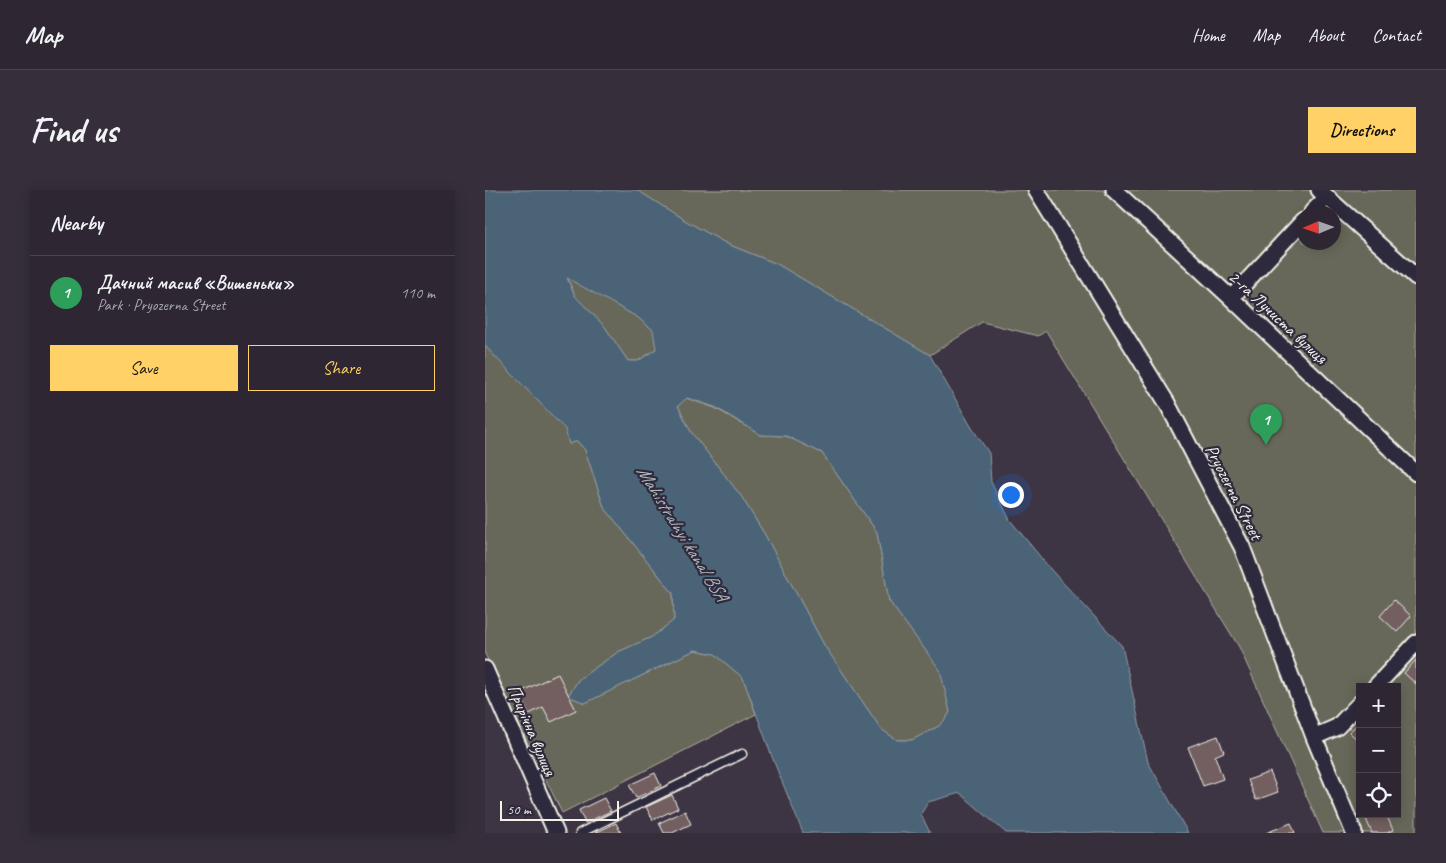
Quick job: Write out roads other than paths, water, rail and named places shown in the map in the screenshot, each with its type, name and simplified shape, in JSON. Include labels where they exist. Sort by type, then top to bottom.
[{"type":"street","name":"Pryozerna Street","points":[[1037,190],[1167,403],[1241,546],[1313,737],[1353,833]]},
{"type":"street","name":"2-га Лучиста вулиця","points":[[1114,190],[1416,473]]},
{"type":"street","points":[[1316,205],[1323,193],[1416,277]]},
{"type":"street","points":[[1231,298],[1296,228]]},
{"type":"street","points":[[1379,683],[1416,643]]},
{"type":"street","name":"Прирічна вулиця","points":[[485,669],[556,833]]},
{"type":"street","points":[[1313,737],[1337,727],[1356,707]]},
{"type":"lane","points":[[580,833],[742,754]]},
{"type":"water","name":"Mahistralnyi kanal BSA","points":[[485,190],[637,190],[727,244],[777,264],[930,355],[972,428],[989,453],[991,482],[1010,520],[1052,571],[1122,646],[1148,762],[1188,833],[1006,833],[960,793],[928,802],[921,814],[930,833],[803,833],[743,678],[715,654],[695,650],[585,703],[568,696],[579,679],[618,652],[652,637],[674,620],[673,593],[604,507],[585,450],[577,441],[569,444],[565,429],[485,346]],"holes":[[[567,278],[637,317],[653,330],[656,349],[638,361],[628,361],[605,327],[575,296]],[[687,398],[715,407],[761,435],[786,436],[822,453],[877,532],[889,601],[940,670],[950,712],[939,726],[912,740],[897,740],[881,729],[824,645],[765,535],[741,496],[691,432],[678,406]]]},
{"type":"place","name":"Дачний масив «Вишеньки»","points":[[1266,445]]}]
